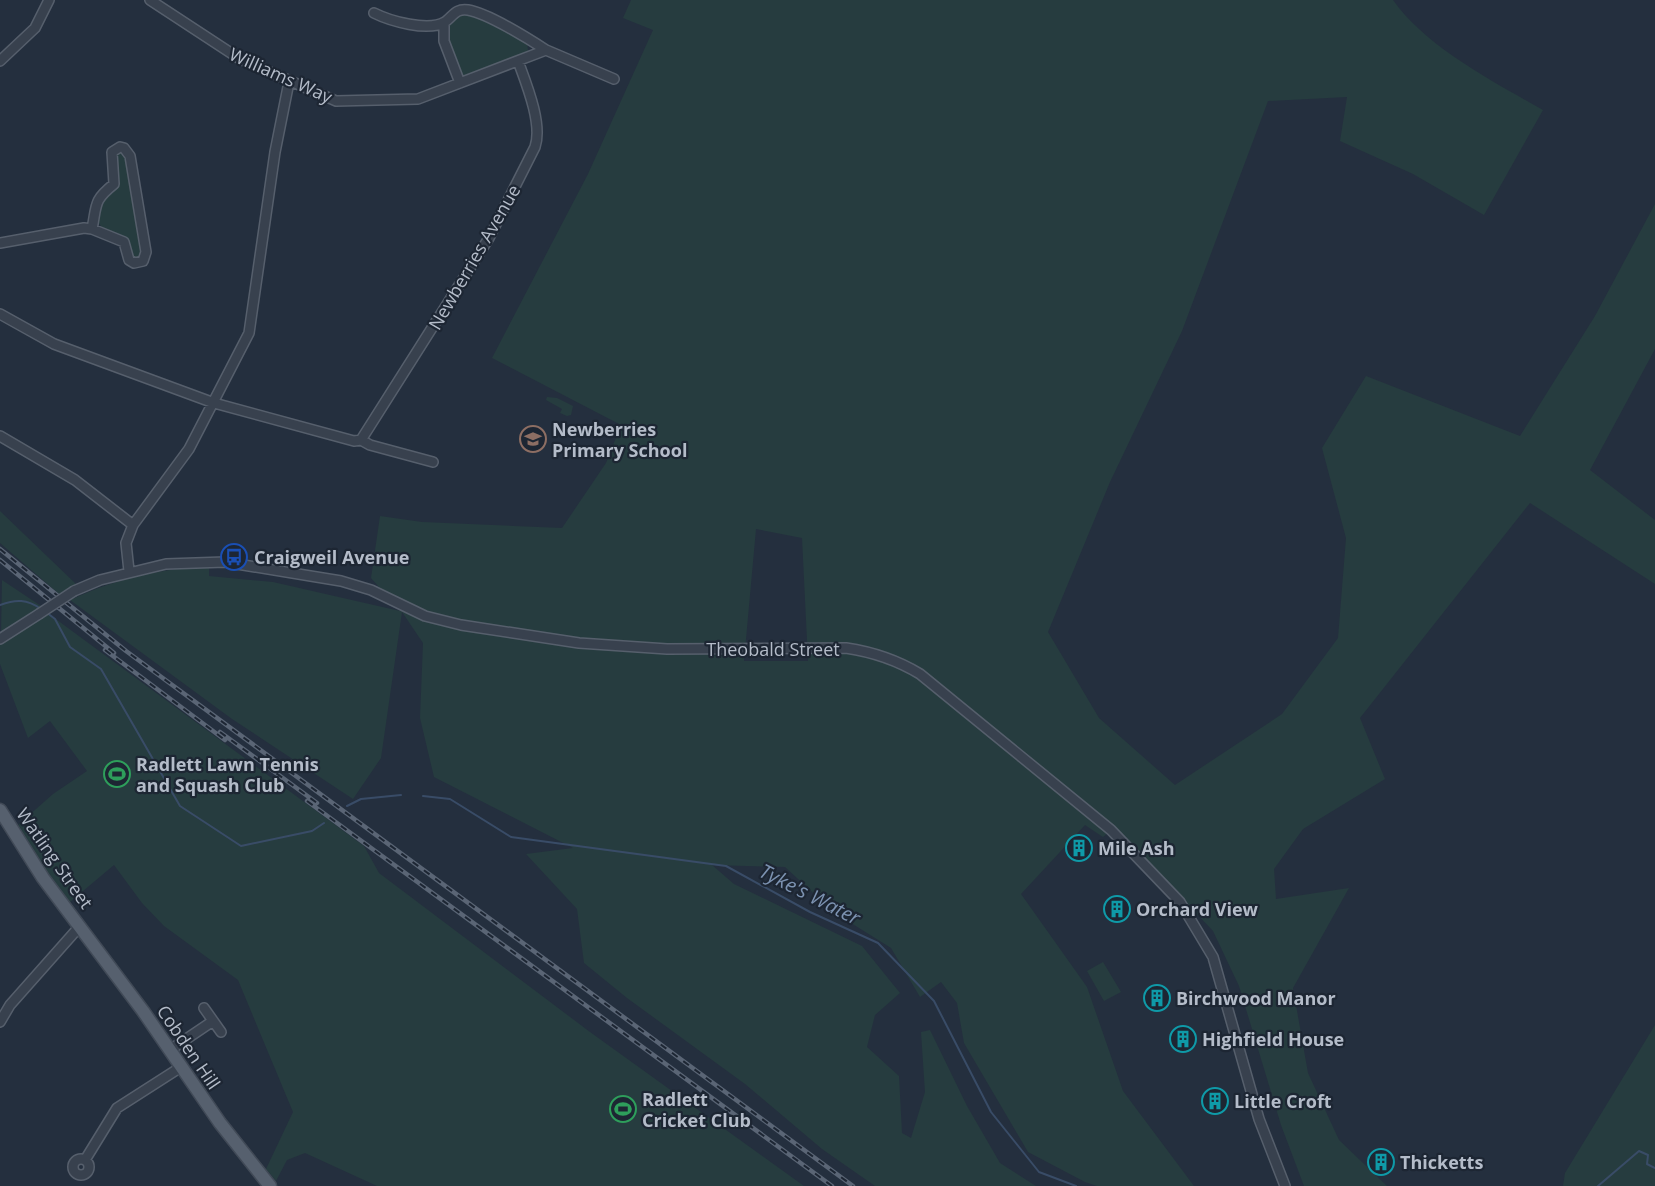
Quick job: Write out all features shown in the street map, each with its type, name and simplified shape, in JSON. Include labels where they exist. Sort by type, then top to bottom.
[{"type":"main road","name":"Watling Street","points":[[0,810],[43,878],[80,926]]},
{"type":"main road","name":"Cobden Hill","points":[[80,926],[270,1186]]},
{"type":"street","points":[[0,61],[35,28],[49,0]]},
{"type":"street","name":"Williams Way","points":[[150,0],[216,46],[289,82],[336,101],[409,101],[546,50]]},
{"type":"street","points":[[374,13],[391,22],[418,25],[444,22],[455,12],[468,10],[546,50],[614,79]]},
{"type":"street","points":[[444,22],[444,41],[460,83]]},
{"type":"street","name":"Newberries Avenue","points":[[362,440],[489,238],[535,147],[537,136],[530,94],[518,61]]},
{"type":"street","points":[[129,571],[126,543],[133,525],[184,458],[249,333],[275,152],[289,82]]},
{"type":"street","points":[[0,243],[92,229],[124,242],[127,256],[134,263],[139,263],[146,257],[130,156],[124,148],[120,147],[112,152],[114,184],[99,194],[92,229]]},
{"type":"street","points":[[0,314],[54,345],[214,403],[354,441],[362,440],[370,445],[433,462]]},
{"type":"street","points":[[0,436],[75,480],[133,525]]},
{"type":"street","name":"Theobald Street","points":[[0,639],[74,591],[129,571],[166,564],[225,562],[341,581],[371,591],[425,616],[498,632],[634,648],[846,648],[876,654],[906,666],[920,674],[1111,830],[1180,902],[1214,957],[1259,1119],[1286,1186]]},
{"type":"street","points":[[0,1022],[10,1005],[80,926]]},
{"type":"street","points":[[204,1008],[221,1032]]},
{"type":"street","points":[[170,1050],[213,1021]]},
{"type":"street","points":[[85,1160],[117,1108],[181,1067]]},
{"type":"green space","points":[[631,0],[1393,0],[1423,33],[1442,48],[1543,110],[1484,215],[1413,174],[1340,141],[1347,97],[1268,101],[1182,331],[1110,482],[1048,632],[1099,718],[1175,785],[1282,714],[1338,638],[1346,538],[1322,448],[1366,376],[1520,436],[1595,316],[1655,204],[1655,349],[1590,470],[1655,520],[1655,584],[1530,503],[1360,718],[1385,779],[1303,829],[1274,869],[1276,899],[1349,888],[1293,988],[1308,1073],[1339,1140],[1387,1186],[1304,1186],[1281,1125],[1239,986],[1213,931],[1115,827],[1103,837],[1085,825],[1021,894],[1087,987],[1123,1091],[1194,1186],[1097,1186],[1028,1152],[964,1043],[957,1003],[941,982],[920,997],[891,948],[835,913],[785,867],[712,865],[734,884],[862,946],[900,993],[875,1015],[867,1047],[899,1076],[902,1133],[911,1138],[925,1092],[921,1032],[930,1030],[967,1106],[1000,1163],[1036,1186],[875,1186],[822,1149],[745,1084],[627,998],[584,963],[577,909],[526,854],[573,848],[434,777],[420,718],[423,643],[402,612],[381,758],[353,799],[232,719],[70,600],[138,576],[209,565],[209,576],[273,582],[400,611],[371,578],[380,516],[422,522],[562,528],[606,463],[621,425],[492,358],[588,174],[653,30],[623,18]],"holes":[[[756,529],[802,538],[808,661],[744,661]]]},
{"type":"green space","points":[[460,13],[471,13],[527,42],[528,51],[468,76],[463,75],[446,39],[447,24]]},
{"type":"green space","points":[[119,150],[127,154],[142,258],[132,259],[128,244],[110,234],[97,220],[98,207],[108,191],[112,165]]},
{"type":"green space","points":[[547,397],[557,398],[573,406],[571,415],[560,413],[562,409],[546,400]]},
{"type":"green space","points":[[0,511],[76,584],[59,594],[0,543]]},
{"type":"green space","points":[[2,580],[41,606],[1,634]]},
{"type":"green space","points":[[49,614],[364,846],[379,873],[590,1032],[804,1186],[377,1186],[305,1153],[287,1160],[276,1181],[266,1169],[293,1112],[238,980],[164,926],[142,903],[114,865],[70,902],[49,876],[18,825],[53,794],[87,771],[50,721],[28,738],[0,664],[0,644]]},
{"type":"green space","points":[[1103,962],[1121,992],[1104,1001],[1087,971]]},
{"type":"green space","points":[[1655,1025],[1655,1186],[1563,1186],[1565,1173]]},
{"type":"waterway","name":"Tyke's Water","points":[[0,605],[21,601],[31,603],[41,609]]},
{"type":"waterway","name":"Tyke's Water","points":[[46,612],[55,619],[70,647],[101,669],[180,806],[241,846],[312,831],[324,823]]},
{"type":"waterway","name":"Tyke's Water","points":[[347,806],[361,799],[401,795]]},
{"type":"waterway","name":"Tyke's Water","points":[[423,796],[450,799],[511,837],[726,866],[810,912],[878,943],[934,1001],[991,1112],[1039,1172],[1076,1186]]},
{"type":"waterway","points":[[1598,1186],[1639,1151],[1648,1155],[1647,1164],[1655,1168]]},
{"type":"railway","points":[[0,549],[126,651],[853,1186]]},
{"type":"railway","points":[[0,560],[114,653]]},
{"type":"railway","points":[[105,650],[225,740]]},
{"type":"railway","points":[[220,732],[317,803]]},
{"type":"railway","points":[[307,801],[832,1186]]},
{"type":"place","name":"Newberries Primary School","points":[[533,439]]},
{"type":"place","name":"Craigweil Avenue","points":[[234,557]]},
{"type":"place","name":"Radlett Lawn Tennis and Squash Club","points":[[117,774]]},
{"type":"place","name":"Mile Ash","points":[[1079,848]]},
{"type":"place","name":"Orchard View","points":[[1117,909]]},
{"type":"place","name":"Birchwood Manor","points":[[1157,998]]},
{"type":"place","name":"Highfield House","points":[[1183,1039]]},
{"type":"place","name":"Little Croft","points":[[1215,1101]]},
{"type":"place","name":"Radlett Cricket Club","points":[[623,1109]]},
{"type":"place","name":"Thicketts","points":[[1381,1162]]}]
